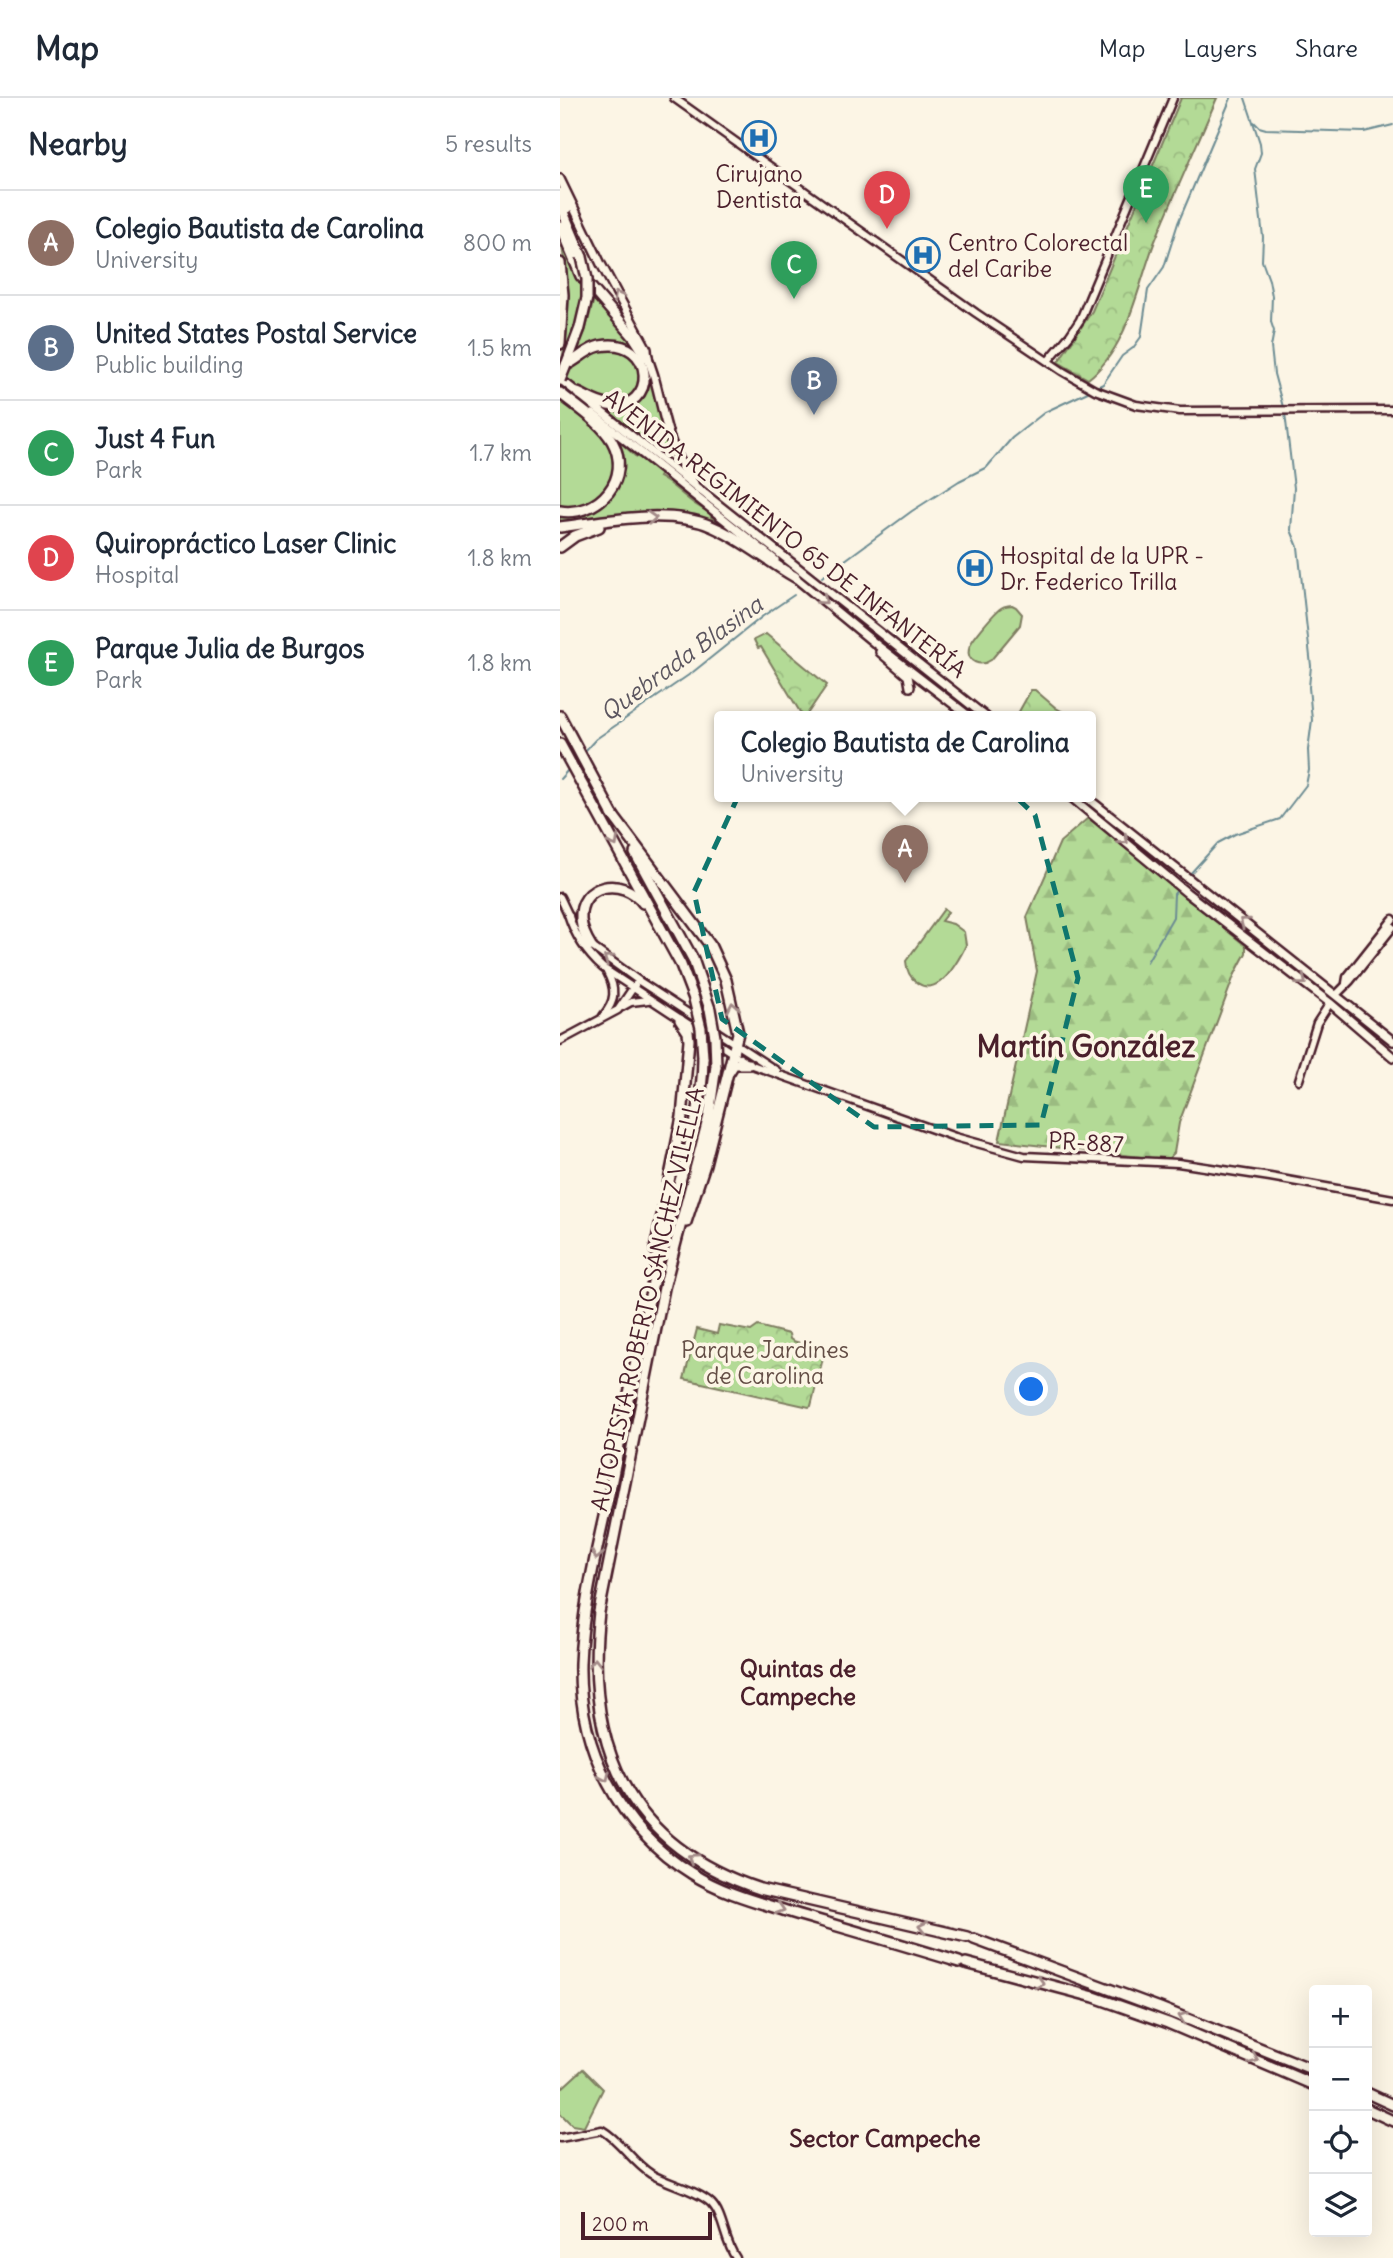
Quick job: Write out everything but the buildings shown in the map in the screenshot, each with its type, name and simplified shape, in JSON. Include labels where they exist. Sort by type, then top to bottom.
[{"type":"highway","points":[[560,193],[572,220],[574,237]]},
{"type":"highway","points":[[560,205],[582,257],[587,279],[587,298],[580,328],[560,380]]},
{"type":"highway","points":[[560,226],[581,276],[648,357]]},
{"type":"highway","points":[[560,263],[563,311],[560,344]]},
{"type":"highway","points":[[566,365],[588,350],[610,345],[631,351],[643,364],[643,385],[639,394],[631,401],[605,405],[578,393]]},
{"type":"highway","points":[[560,393],[609,435],[618,462],[614,484],[604,498],[584,510],[560,510]]},
{"type":"highway","points":[[560,527],[676,517],[710,526],[741,542],[795,577]]},
{"type":"highway","points":[[560,547],[583,532],[626,520]]},
{"type":"highway","name":"AUTOPISTA ROBERTO SÁNCHEZ VILELLA","points":[[560,716],[693,960],[710,1009],[715,1037],[716,1066],[709,1116],[669,1270],[599,1612],[595,1652],[600,1721],[606,1745],[620,1778],[630,1796],[661,1833],[684,1853],[736,1881],[970,1938],[1160,2008],[1309,2068]]},
{"type":"highway","name":"AUTOPISTA ROBERTO SÁNCHEZ VILELLA","points":[[560,744],[681,965],[694,999],[701,1028],[703,1057],[699,1102],[654,1275],[582,1640],[581,1692],[584,1718],[606,1781],[627,1814],[654,1845],[678,1866],[735,1895],[963,1963],[1107,2002],[1168,2023],[1309,2083]]},
{"type":"highway","points":[[612,814],[716,955],[724,974],[738,1033],[695,1198],[669,1270]]},
{"type":"highway","points":[[591,946],[583,929],[581,915],[586,902],[598,890],[613,886],[628,889],[640,898],[653,914]]},
{"type":"highway","points":[[641,1338],[641,1317],[685,1095],[690,1040],[680,1020]]},
{"type":"highway","points":[[728,1074],[734,1064],[749,1064]]},
{"type":"highway","points":[[1372,2095],[1393,2105]]},
{"type":"highway","points":[[1371,2111],[1393,2121]]},
{"type":"main road","points":[[560,178],[601,264],[648,349],[670,443],[682,467],[701,492]]},
{"type":"main road","name":"AVENIDA REGIMIENTO 65 DE INFANTERÍA","points":[[560,380],[978,711]]},
{"type":"main road","name":"AVENIDA REGIMIENTO 65 DE INFANTERÍA","points":[[560,387],[962,711]]},
{"type":"main road","points":[[877,645],[881,654],[908,676],[910,687]]},
{"type":"main road","points":[[1077,802],[1187,893],[1330,1003],[1392,1057]]},
{"type":"main road","points":[[1092,802],[1393,1041]]},
{"type":"street","points":[[674,98],[976,313],[1095,390],[1124,401],[1180,411],[1393,410]]},
{"type":"street","points":[[1048,361],[1080,320],[1173,98]]},
{"type":"street","name":"PR-887","points":[[560,897],[585,942],[733,1049],[749,1064],[955,1137],[1024,1156],[1178,1163],[1393,1199]]},
{"type":"street","name":"PR-887","points":[[568,914],[572,928],[587,954],[606,971],[680,1020],[788,1077]]},
{"type":"street","points":[[1336,995],[1389,930],[1393,919]]},
{"type":"street","points":[[597,1021],[612,1004],[615,993],[606,971]]},
{"type":"street","points":[[618,1010],[639,981]]},
{"type":"street","points":[[560,1041],[631,1002],[650,1000]]},
{"type":"street","points":[[1299,1080],[1317,1023],[1330,1003]]},
{"type":"street","points":[[560,2138],[602,2130],[614,2137],[650,2173],[709,2202],[716,2211],[725,2238],[736,2258]]},
{"type":"highlighted area","points":[[951,736],[1035,815],[1078,978],[1041,1125],[874,1127],[722,1019],[694,892],[759,751]]},
{"type":"green space","points":[[1181,98],[1217,98],[1155,241],[1122,333],[1102,366],[1088,379],[1058,362],[1092,311]]},
{"type":"green space","points":[[560,232],[572,268],[584,288],[582,310],[564,362],[562,360],[569,294]]},
{"type":"green space","points":[[594,299],[633,339],[647,362],[669,451],[663,459],[602,409],[604,406],[617,407],[646,388],[648,372],[645,359],[637,350],[613,341],[586,346],[574,354],[585,332]]},
{"type":"green space","points":[[600,349],[624,352],[641,370],[639,387],[632,395],[618,401],[602,400],[586,393],[565,378],[576,361]]},
{"type":"green space","points":[[560,398],[596,424],[612,446],[613,468],[606,488],[592,502],[572,507],[560,506]]},
{"type":"green space","points":[[616,438],[635,456],[653,464],[662,472],[659,477],[696,505],[710,512],[711,517],[724,527],[704,520],[560,524],[560,513],[606,500],[620,448]]},
{"type":"green space","points":[[1012,605],[1022,614],[1020,625],[991,660],[979,663],[972,660],[969,648],[974,639],[998,611],[1004,606]]},
{"type":"green space","points":[[766,634],[827,685],[809,711],[799,711],[761,647],[758,648],[754,640]]},
{"type":"green space","points":[[1031,690],[1035,690],[1061,711],[1019,711]]},
{"type":"green space","points":[[1088,818],[1246,946],[1246,953],[1234,976],[1179,1123],[1174,1153],[1169,1158],[999,1141],[1037,971],[1027,917],[1060,842]]},
{"type":"green space","points":[[944,909],[948,912],[941,921],[953,924],[964,932],[966,945],[944,979],[934,985],[922,985],[909,974],[906,961]]},
{"type":"green space","name":"Parque Jardines de Carolina","points":[[719,1325],[751,1331],[758,1326],[789,1334],[793,1341],[825,1350],[811,1406],[684,1379],[697,1329],[717,1334]]},
{"type":"green space","points":[[583,2069],[603,2089],[584,2127],[572,2125],[560,2113],[560,2090]]},
{"type":"waterway","name":"Quebrada Blasina","points":[[1097,387],[1103,384],[1122,356],[1133,348],[1141,337],[1148,290],[1164,267],[1178,223],[1231,98]]},
{"type":"waterway","points":[[1245,98],[1260,143],[1261,153],[1255,169],[1263,237],[1262,261],[1272,296],[1271,322],[1274,331],[1271,347],[1274,374],[1283,407]]},
{"type":"waterway","points":[[1254,122],[1266,129],[1364,132],[1393,125]]},
{"type":"waterway","name":"Quebrada Blasina","points":[[822,577],[912,511],[987,467],[1012,438],[1045,412],[1092,390]]},
{"type":"waterway","points":[[1189,875],[1218,843],[1235,834],[1280,819],[1306,785],[1312,720],[1309,687],[1311,666],[1298,547],[1291,530],[1294,488],[1285,413]]},
{"type":"waterway","name":"Quebrada Blasina","points":[[584,752],[596,739],[693,672],[794,595]]},
{"type":"waterway","name":"Quebrada Blasina","points":[[560,779],[569,769]]},
{"type":"waterway","points":[[1147,962],[1173,917],[1174,894],[1179,888]]},
{"type":"place","name":"Cirujano Dentista","points":[[759,138]]},
{"type":"place","name":"Parque Julia de Burgos","points":[[1146,223]]},
{"type":"place","name":"Quiropráctico Laser Clinic","points":[[887,229]]},
{"type":"place","name":"Centro Colorectal del Caribe","points":[[923,255]]},
{"type":"place","name":"Just 4 Fun","points":[[794,299]]},
{"type":"place","name":"United States Postal Service","points":[[814,415]]},
{"type":"place","name":"Hospital de la UPR - Dr. Federico Trilla","points":[[975,568]]},
{"type":"place","name":"Colegio Bautista de Carolina","points":[[905,883]]},
{"type":"district","name":"Martín González","points":[[1086,1046]]},
{"type":"district","name":"Quintas de Campeche","points":[[798,1682]]},
{"type":"district","name":"Sector Campeche","points":[[885,2138]]}]
